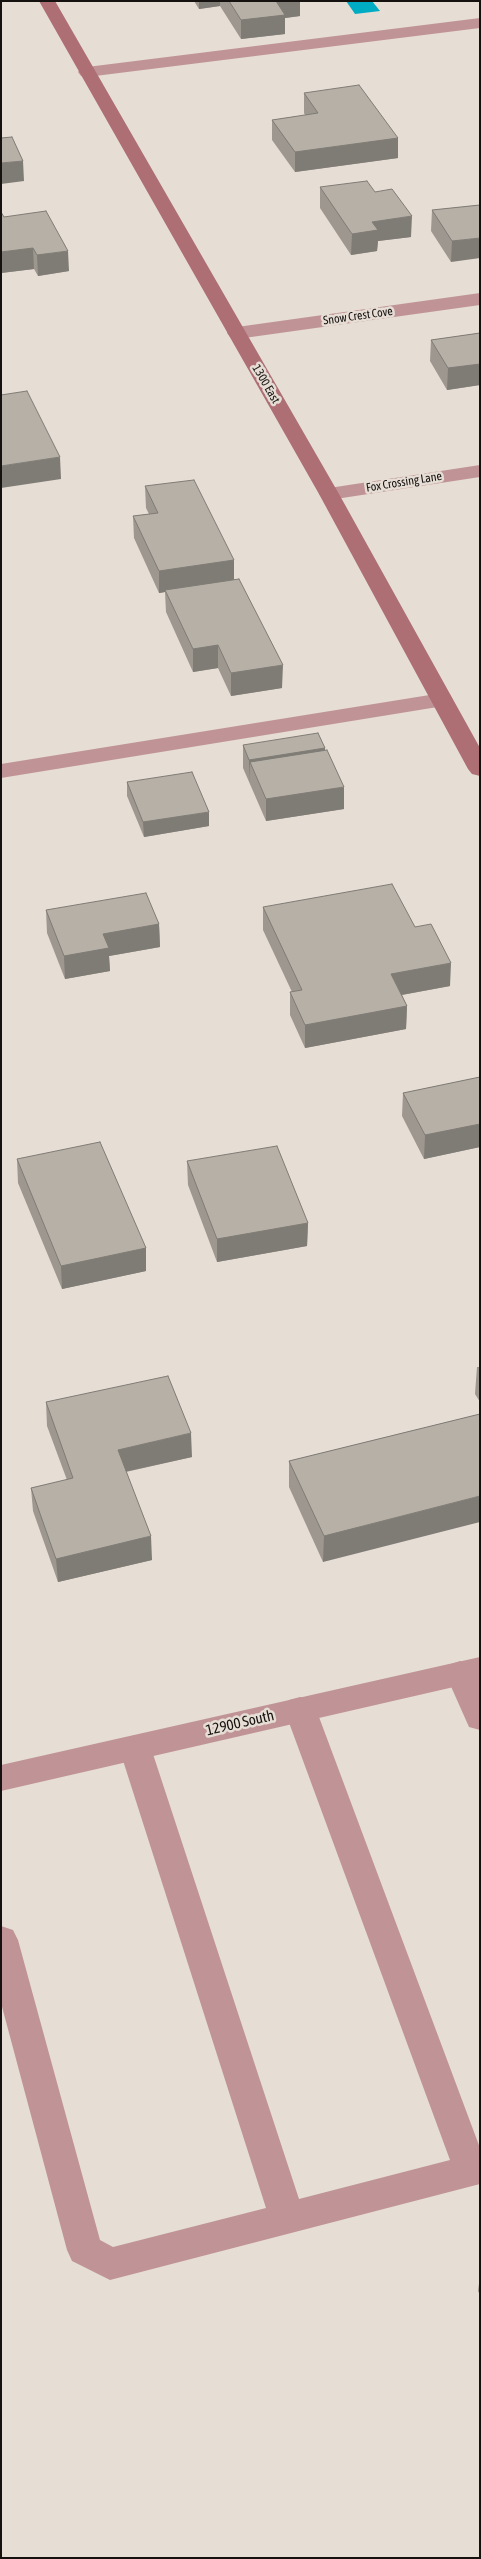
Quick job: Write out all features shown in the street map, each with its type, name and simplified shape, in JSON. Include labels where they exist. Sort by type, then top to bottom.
[{"type":"main road","name":"1300 East","points":[[47,1],[329,494],[480,769]]},
{"type":"street","points":[[88,72],[480,24]]},
{"type":"street","name":"Snow Crest Cove","points":[[237,332],[480,299]]},
{"type":"street","name":"Fox Crossing Lane","points":[[329,494],[480,471]]},
{"type":"street","points":[[1,771],[442,700]]},
{"type":"street","points":[[470,1671],[480,1718]]},
{"type":"street","name":"12900 South","points":[[1,1778],[470,1671]]},
{"type":"street","points":[[1,1940],[85,2250],[110,2264],[475,2169],[300,1709]]},
{"type":"street","points":[[135,1748],[287,2218]]},
{"type":"water","points":[[346,1],[372,1],[380,11],[355,14]]},
{"type":"building","points":[[229,1],[276,1],[285,15],[241,20]]},
{"type":"building","points":[[359,85],[398,138],[295,152],[272,120],[318,113],[304,93]]},
{"type":"building","points":[[12,137],[23,161],[1,163],[1,138]]},
{"type":"building","points":[[367,181],[375,192],[392,189],[412,216],[372,222],[378,230],[352,234],[320,187]]},
{"type":"building","points":[[480,205],[480,238],[452,241],[432,210]]},
{"type":"building","points":[[46,211],[68,251],[37,255],[33,248],[1,252],[1,212],[4,217]]},
{"type":"building","points":[[480,333],[480,364],[448,368],[431,340]]},
{"type":"building","points":[[27,391],[60,457],[1,466],[1,395]]},
{"type":"building","points":[[194,480],[234,560],[159,571],[133,516],[158,513],[145,486]]},
{"type":"building","points":[[239,579],[283,665],[231,673],[218,645],[193,649],[165,590]]},
{"type":"building","points":[[318,733],[325,748],[249,760],[243,745]]},
{"type":"building","points":[[327,750],[344,787],[266,799],[250,762]]},
{"type":"building","points":[[192,772],[209,812],[143,822],[127,782]]},
{"type":"building","points":[[392,884],[415,927],[431,924],[451,963],[391,974],[407,1006],[305,1025],[290,992],[302,990],[263,907]]},
{"type":"building","points":[[146,893],[159,924],[103,934],[109,948],[64,956],[46,910]]},
{"type":"building","points":[[480,1077],[480,1124],[425,1135],[403,1093]]},
{"type":"building","points":[[100,1142],[146,1248],[61,1266],[17,1159]]},
{"type":"building","points":[[277,1146],[308,1223],[217,1239],[187,1161]]},
{"type":"building","points":[[168,1376],[191,1433],[118,1450],[151,1536],[56,1559],[31,1488],[73,1478],[46,1402]]},
{"type":"building","points":[[480,1414],[480,1496],[324,1536],[289,1461]]}]
